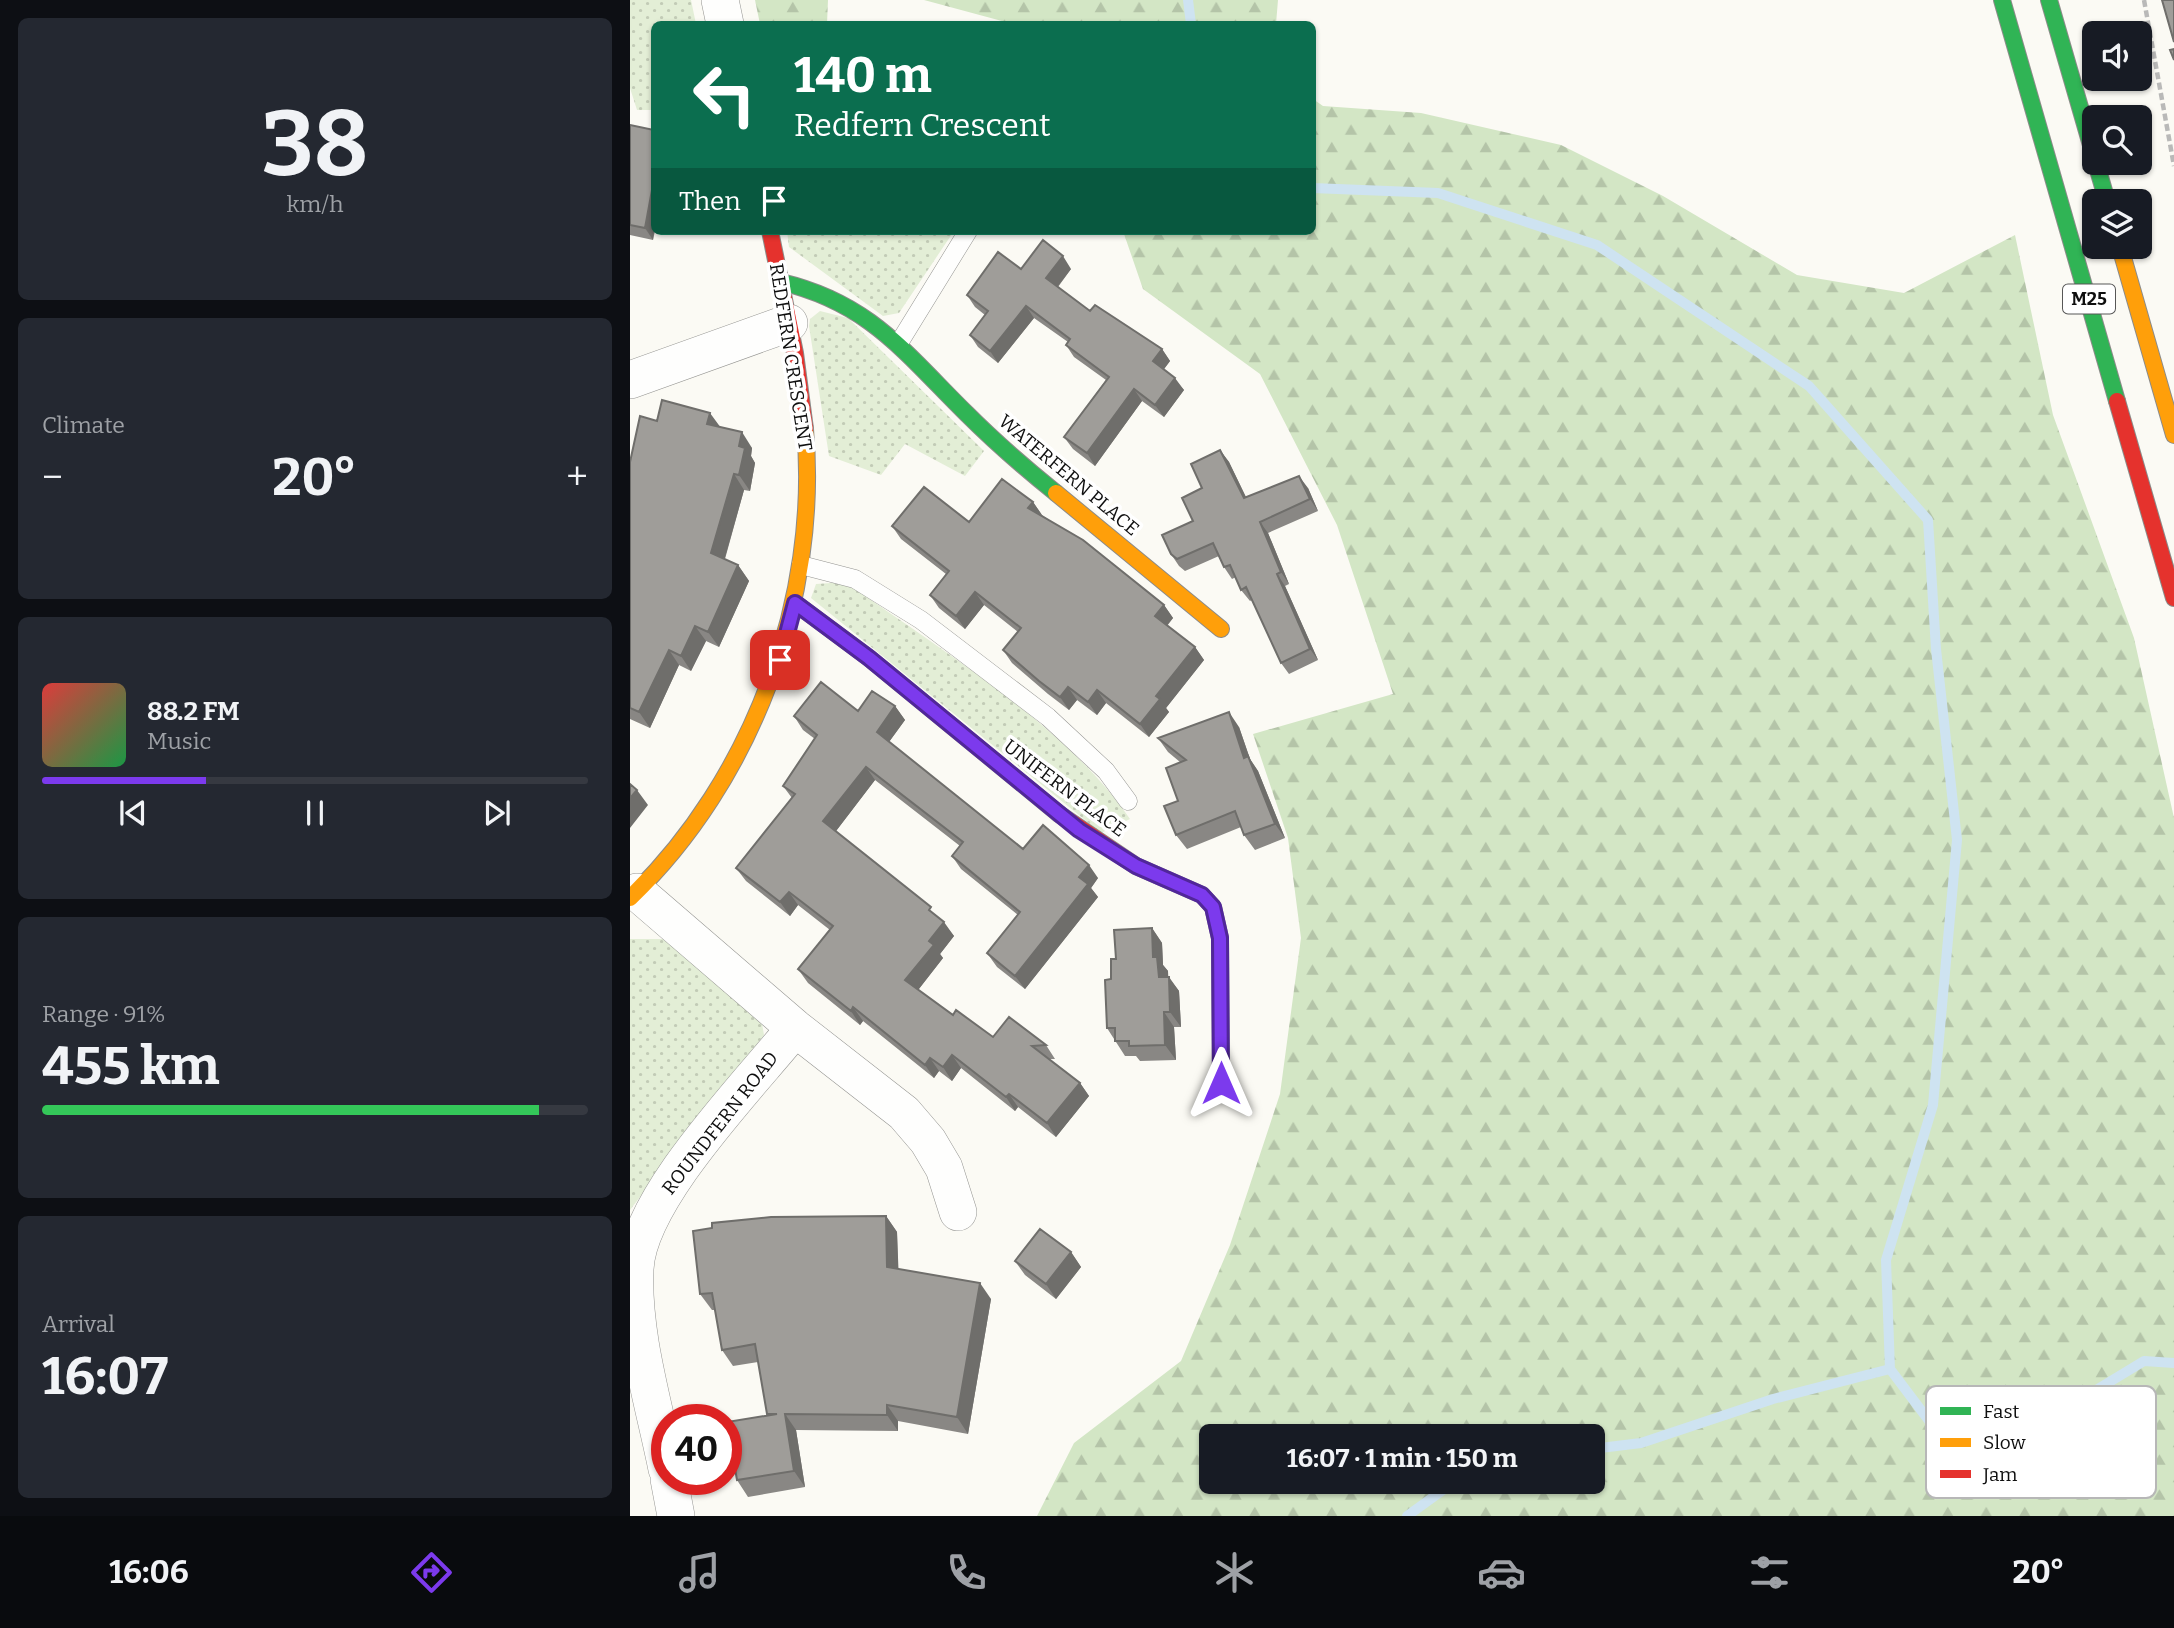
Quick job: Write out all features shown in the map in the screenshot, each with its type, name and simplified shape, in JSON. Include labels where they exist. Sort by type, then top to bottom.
[{"type":"street","points":[[720,0],[724,21]]},
{"type":"street","name":"M25","points":[[2002,0],[2174,598]]},
{"type":"street","points":[[2049,0],[2082,116]]},
{"type":"street","name":"REDFERN CRESCENT","points":[[634,895],[716,791],[748,735],[780,660],[795,603],[808,478],[805,426],[789,323],[771,235]]},
{"type":"street","name":"M25","points":[[2123,259],[2174,435]]},
{"type":"street","name":"WATERFERN PLACE","points":[[781,282],[828,294],[856,309],[899,343],[991,438],[1221,629]]},
{"type":"street","points":[[630,380],[789,323]]},
{"type":"street","name":"UNIFERN PLACE","points":[[795,603],[869,658],[1079,830],[1136,866],[1202,895],[1213,907],[1220,938],[1221,1083]]},
{"type":"street","points":[[634,895],[795,1028],[904,1113],[928,1142],[944,1168],[958,1212]]},
{"type":"street","name":"ROUNDFERN ROAD","points":[[654,1404],[639,1325],[635,1266],[642,1234],[685,1163],[795,1028]]},
{"type":"street","points":[[672,1495],[676,1516]]},
{"type":"lane","points":[[899,343],[966,235]]},
{"type":"lane","points":[[801,565],[855,579],[921,620],[1048,717],[1106,771],[1128,801]]},
{"type":"path","points":[[2144,0],[2174,166]]},
{"type":"green space","points":[[630,0],[691,0],[695,21],[651,21],[651,110],[637,110],[630,88]]},
{"type":"green space","points":[[755,0],[828,0],[827,21],[759,21]]},
{"type":"green space","points":[[924,0],[1278,0],[1276,21],[1002,21]]},
{"type":"green space","points":[[1316,101],[1323,106],[1421,113],[1561,145],[1663,196],[1797,275],[1904,293],[2015,235],[2053,415],[2134,638],[2174,818],[2174,1516],[1037,1516],[1074,1443],[1181,1361],[1230,1245],[1280,1094],[1301,938],[1288,838],[1253,734],[1393,694],[1337,525],[1260,374],[1143,289],[1124,235],[1316,235]]},
{"type":"green space","points":[[788,235],[951,235],[899,313],[883,316],[789,247]]},
{"type":"green space","points":[[820,311],[848,318],[984,451],[965,476],[905,444],[881,475],[829,456],[809,326],[810,319]]},
{"type":"green space","points":[[846,582],[999,690],[1036,720],[1103,784],[1130,819],[1101,833],[811,598],[816,584]]},
{"type":"green space","points":[[630,939],[663,939],[761,1018],[764,1035],[630,1210]]},
{"type":"building","points":[[2162,0],[2174,0],[2174,42]]},
{"type":"building","points":[[630,125],[651,129],[651,195],[645,228],[630,225]]},
{"type":"building","points":[[1043,240],[1063,256],[1046,278],[1090,311],[1095,305],[1162,349],[1153,361],[1175,378],[1155,405],[1134,389],[1087,453],[1064,437],[1109,377],[1066,345],[1070,339],[1026,306],[990,351],[970,335],[988,311],[967,295],[998,252],[1021,269]]},
{"type":"building","points":[[662,400],[710,413],[707,424],[742,432],[739,446],[745,448],[739,475],[734,474],[711,553],[738,565],[708,632],[695,626],[681,656],[669,650],[639,712],[630,708],[630,462],[640,416],[657,421]]},
{"type":"building","points":[[1220,450],[1244,498],[1299,476],[1310,499],[1260,522],[1281,572],[1277,574],[1310,649],[1281,663],[1246,587],[1241,590],[1230,565],[1224,567],[1213,543],[1177,559],[1171,554],[1162,535],[1193,521],[1182,498],[1202,488],[1191,464]]},
{"type":"building","points":[[1002,479],[1033,502],[1028,508],[1083,540],[1164,605],[1155,616],[1195,647],[1156,696],[1160,699],[1140,724],[1097,690],[1088,702],[1068,687],[1060,697],[1039,681],[1003,650],[1021,628],[975,592],[956,616],[930,595],[949,571],[892,526],[924,487],[969,522]]},
{"type":"building","points":[[821,682],[858,711],[872,691],[895,706],[877,732],[1023,849],[1043,825],[1089,865],[1079,877],[1088,884],[1015,976],[987,953],[1020,912],[952,856],[963,842],[866,767],[823,821],[931,907],[929,910],[944,922],[929,941],[934,945],[905,980],[953,1015],[956,1010],[993,1037],[1009,1017],[1046,1045],[1032,1046],[1080,1083],[1047,1123],[1009,1094],[1006,1097],[952,1055],[943,1067],[930,1058],[925,1065],[853,1007],[851,1011],[798,969],[833,926],[789,892],[780,902],[736,868],[795,794],[783,786],[817,735],[794,716]]},
{"type":"building","points":[[1229,712],[1244,758],[1248,756],[1275,824],[1244,835],[1235,811],[1176,835],[1164,806],[1178,801],[1166,768],[1186,760],[1158,738]]},
{"type":"building","points":[[630,784],[637,790],[630,798]]},
{"type":"building","points":[[1152,928],[1153,957],[1157,957],[1159,977],[1169,977],[1170,1012],[1164,1012],[1165,1045],[1129,1046],[1129,1041],[1115,1041],[1115,1028],[1107,1028],[1105,980],[1111,979],[1111,959],[1116,959],[1114,930]]},
{"type":"building","points":[[886,1216],[887,1267],[980,1283],[957,1417],[887,1405],[887,1415],[785,1414],[794,1471],[742,1479],[742,1420],[777,1414],[767,1414],[755,1344],[722,1350],[712,1293],[700,1294],[693,1231],[712,1228],[712,1223],[771,1217]]},
{"type":"building","points":[[1040,1229],[1071,1252],[1046,1284],[1015,1261]]},
{"type":"waterway","points":[[1188,0],[1191,21]]},
{"type":"waterway","points":[[1316,188],[1438,193],[1597,245],[1809,386],[1928,520],[1936,649],[1957,840],[1933,1105],[1886,1260],[1890,1369],[1773,1399],[1641,1443],[1605,1447]]},
{"type":"waterway","points":[[2103,1386],[2144,1361],[2174,1363]]},
{"type":"waterway","points":[[1890,1369],[1926,1417]]},
{"type":"waterway","points":[[1407,1516],[1437,1494]]},
{"type":"traffic: fast","points":[[2002,0],[2117,401]]},
{"type":"traffic: fast","points":[[2049,0],[2082,114]]},
{"type":"traffic: fast","points":[[2099,175],[2104,189]]},
{"type":"traffic: fast","points":[[781,282],[839,303],[884,333],[988,435],[1056,493]]},
{"type":"traffic: fast","points":[[795,603],[869,658],[1059,814]]},
{"type":"traffic: slow","points":[[2123,259],[2174,435]]},
{"type":"traffic: slow","points":[[630,898],[673,851],[711,799],[743,742],[769,683],[789,621],[801,557],[807,493],[805,429]]},
{"type":"traffic: slow","points":[[1056,493],[1221,629]]},
{"type":"traffic: jam","points":[[771,235],[795,353],[805,429]]},
{"type":"traffic: jam","points":[[2117,401],[2174,598]]},
{"type":"traffic: jam","points":[[1059,814],[1136,866],[1202,895],[1213,907],[1220,938],[1221,1083]]},
{"type":"route","points":[[780,660],[795,603],[869,658],[1079,830],[1136,866],[1202,895],[1213,907],[1220,938],[1221,1083]]}]
